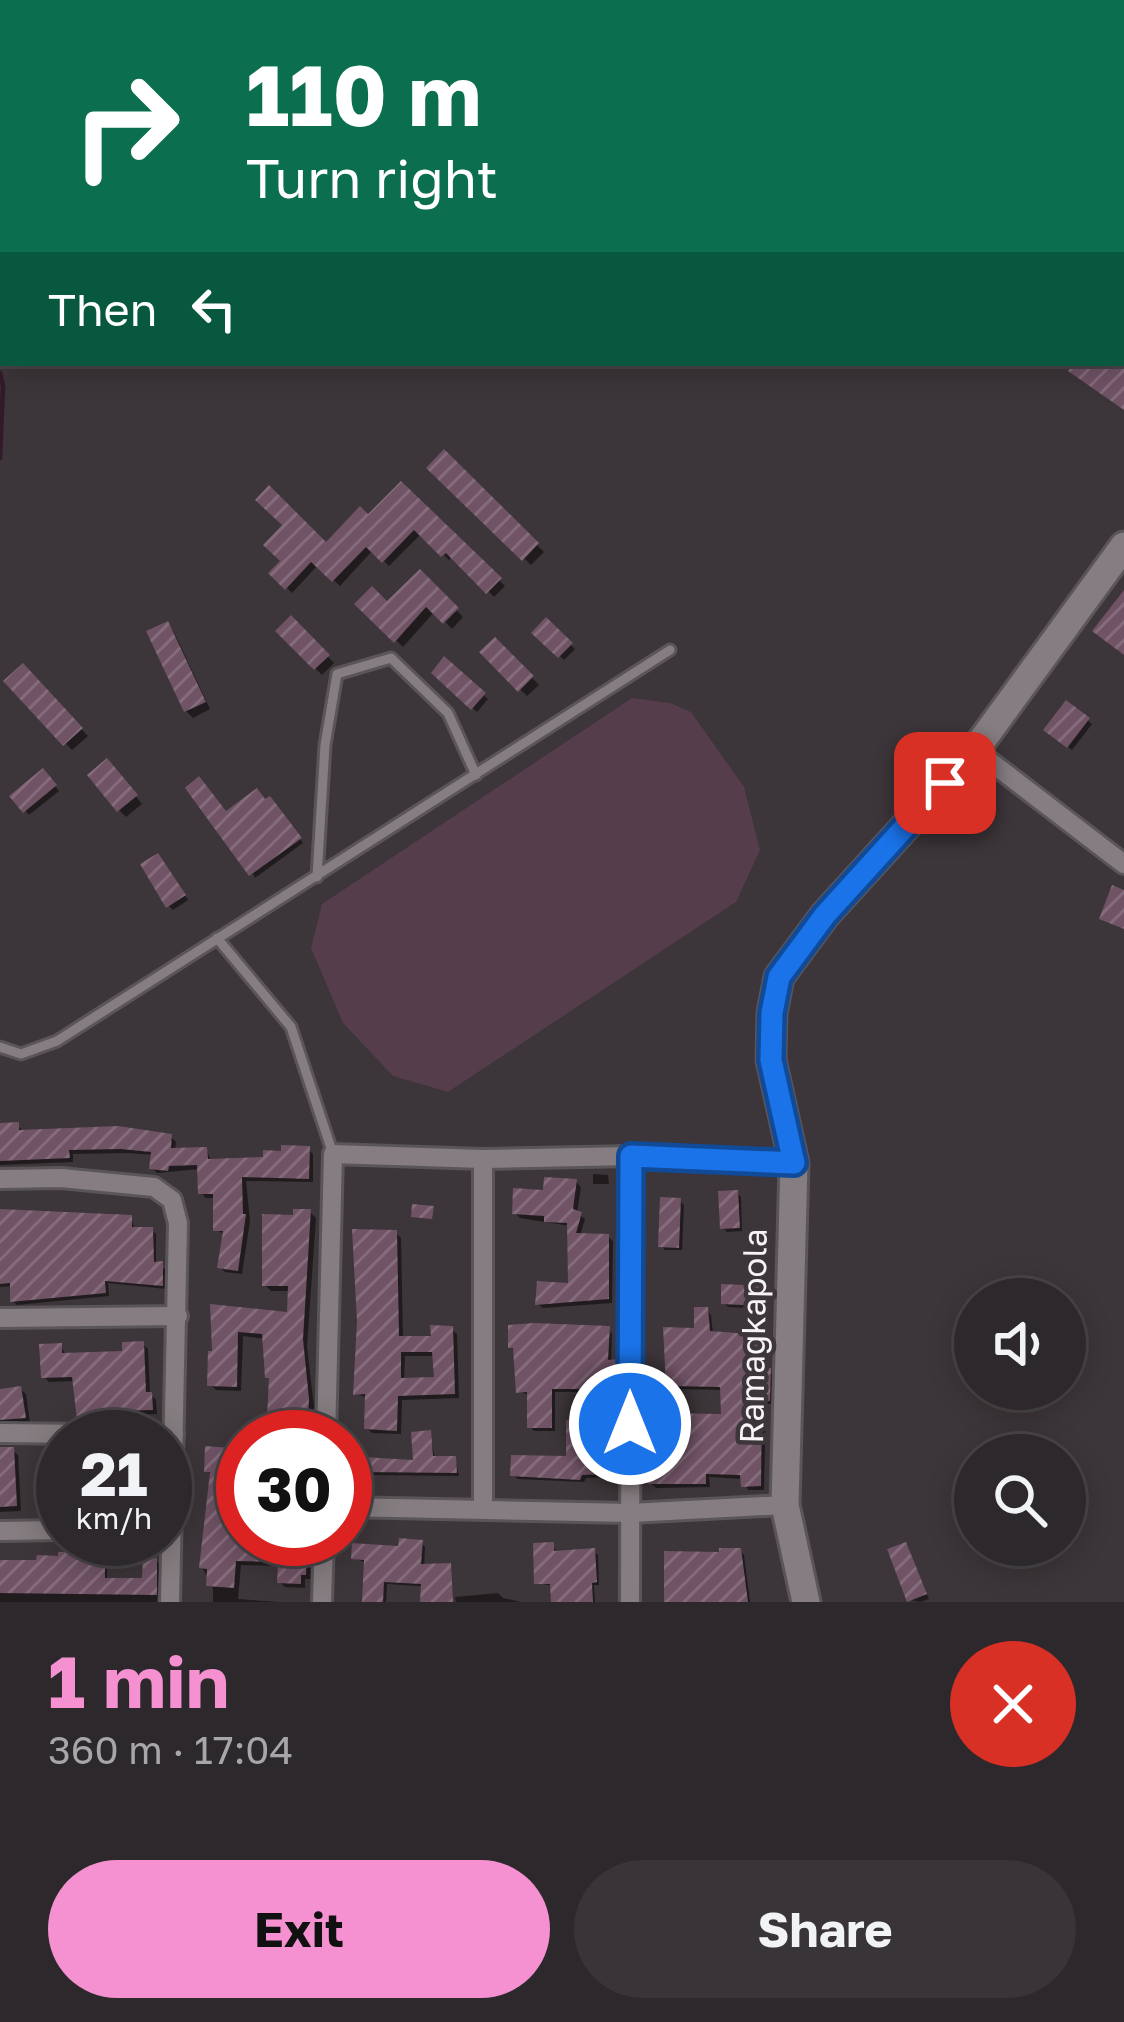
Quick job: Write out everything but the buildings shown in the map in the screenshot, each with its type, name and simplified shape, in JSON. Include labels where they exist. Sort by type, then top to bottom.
[{"type":"street","name":"Ramagkapola","points":[[806,1602],[785,1505],[794,1163],[771,1060],[779,977],[825,915],[975,750],[1124,546]]},
{"type":"street","points":[[975,750],[1124,864]]},
{"type":"street","points":[[327,1410],[333,1154],[483,1159],[631,1156],[794,1163]]},
{"type":"street","points":[[630,1602],[631,1156]]},
{"type":"street","points":[[483,1159],[483,1509]]},
{"type":"street","points":[[0,1179],[61,1178],[154,1187],[172,1200],[178,1223],[175,1410]]},
{"type":"street","points":[[0,1318],[178,1316]]},
{"type":"street","points":[[0,1432],[36,1433]]},
{"type":"street","points":[[372,1507],[630,1513],[785,1505]]},
{"type":"street","points":[[0,1531],[36,1530]]},
{"type":"street","points":[[169,1566],[170,1602]]},
{"type":"street","points":[[322,1602],[323,1566]]},
{"type":"lane","points":[[0,1047],[22,1054],[57,1041],[670,650]]},
{"type":"lane","points":[[317,877],[325,745],[337,674],[391,658],[448,713],[476,775]]},
{"type":"lane","points":[[218,938],[291,1027],[333,1154]]},
{"type":"shaded area","points":[[632,698],[670,703],[691,712],[744,787],[760,850],[736,902],[448,1092],[393,1076],[343,1023],[311,948],[322,904]]},
{"type":"waterway","points":[[0,373],[0,458]]},
{"type":"route","points":[[630,1424],[631,1156],[794,1163],[771,1060],[779,977],[825,915],[945,783]]}]
